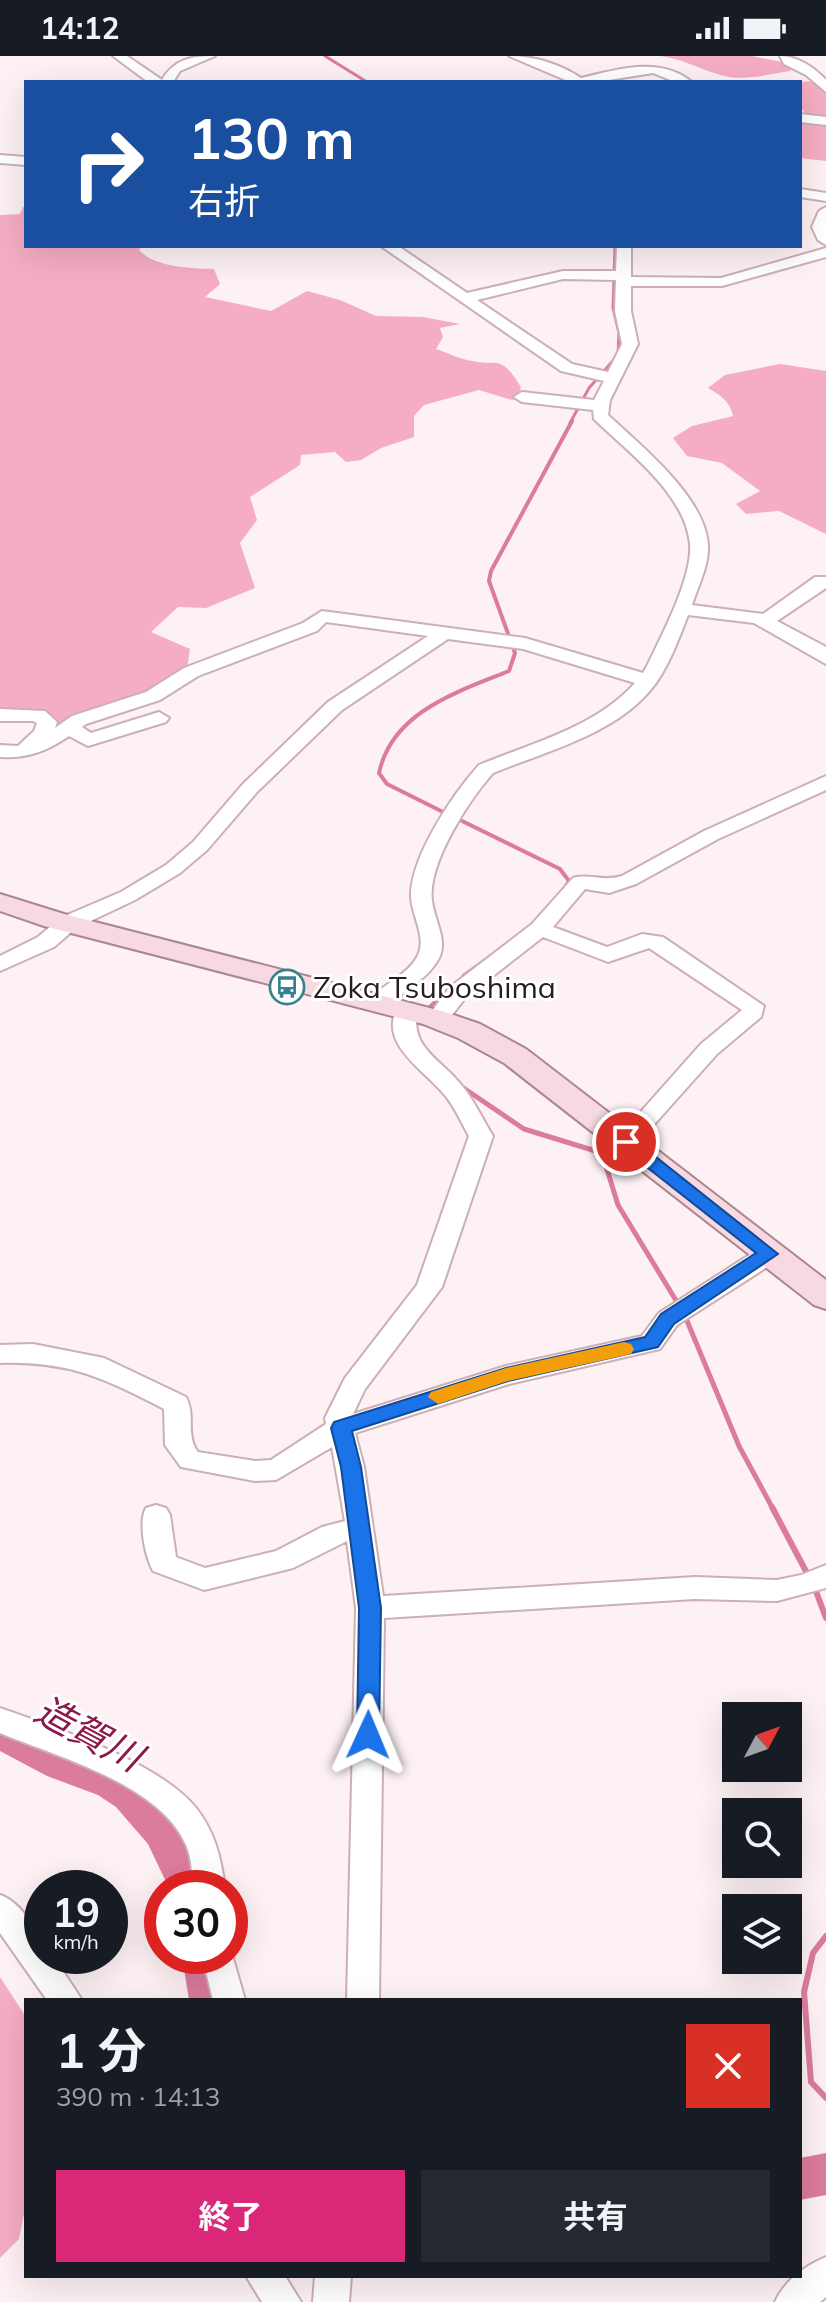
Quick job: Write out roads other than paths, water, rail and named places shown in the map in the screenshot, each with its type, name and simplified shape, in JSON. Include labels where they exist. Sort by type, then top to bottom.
[{"type":"main road","points":[[0,902],[68,923],[422,1015],[469,1031],[515,1056],[769,1254],[820,1284]]},
{"type":"street","points":[[119,56],[154,80]]},
{"type":"street","points":[[168,80],[175,68],[209,56]]},
{"type":"street","points":[[515,56],[565,73],[576,80]]},
{"type":"street","points":[[786,56],[788,61],[811,72],[826,88]]},
{"type":"street","points":[[588,80],[654,69],[681,80]]},
{"type":"street","points":[[802,118],[826,121]]},
{"type":"street","points":[[0,146],[14,160]]},
{"type":"street","points":[[802,193],[826,197]]},
{"type":"street","points":[[826,211],[819,225],[820,234],[826,241]]},
{"type":"street","points":[[391,248],[567,368],[606,379]]},
{"type":"street","points":[[378,1003],[427,960],[432,944],[421,897],[422,882],[453,813],[473,782],[486,769],[601,718],[635,695],[648,681],[681,609],[696,566],[698,540],[674,491],[650,461],[600,416],[595,406],[606,379],[630,344],[623,311],[624,248]]},
{"type":"street","points":[[464,298],[563,275],[722,282],[819,254],[826,264]]},
{"type":"street","points":[[522,397],[595,406]]},
{"type":"street","points":[[764,621],[821,581],[826,583]]},
{"type":"street","points":[[681,609],[764,621],[824,652]]},
{"type":"street","points":[[8,752],[41,746],[79,720],[153,696],[191,672],[310,627],[322,616],[525,644],[648,681]]},
{"type":"street","points":[[0,964],[46,942],[68,923],[128,896],[173,869],[200,846],[250,788],[335,706],[445,633]]},
{"type":"street","points":[[0,715],[38,715],[47,722],[43,734],[33,743],[8,752]]},
{"type":"street","points":[[70,728],[88,740],[159,718]]},
{"type":"street","points":[[363,1998],[370,1608],[351,1467],[338,1418],[354,1385],[429,1287],[481,1136],[452,1088],[413,1051],[405,1036],[404,1017],[422,1015],[458,992],[540,929],[580,882],[609,887],[629,880],[711,835],[826,782]]},
{"type":"street","points":[[540,929],[608,955],[642,940],[655,942],[753,1006],[753,1012],[709,1049],[626,1142]]},
{"type":"street","points":[[0,1354],[33,1353],[104,1367],[177,1404],[178,1445],[190,1460],[255,1471],[276,1470],[341,1428],[506,1375],[651,1343],[668,1319],[769,1254]]},
{"type":"street","points":[[156,1515],[163,1563],[204,1579],[283,1560],[332,1534],[358,1529]]},
{"type":"street","points":[[370,1608],[700,1588],[783,1591],[815,1582]]},
{"type":"street","points":[[0,1720],[127,1771],[171,1805],[199,1838],[205,1870]]},
{"type":"street","points":[[0,1908],[65,1998]]},
{"type":"street","points":[[222,1974],[228,1998]]},
{"type":"street","points":[[793,2302],[826,2274]]},
{"type":"street","points":[[265,2278],[283,2302]]},
{"type":"street","points":[[331,2302],[333,2278]]},
{"type":"waterway","points":[[325,56],[364,80]]},
{"type":"waterway","points":[[570,423],[589,388],[618,355],[619,333],[613,308],[615,248]]},
{"type":"waterway","points":[[447,814],[387,784],[379,773],[386,752],[397,734],[412,719],[448,696],[509,671],[515,653],[489,581],[491,571],[572,421]]},
{"type":"waterway","points":[[456,818],[560,869],[569,881],[563,891]]},
{"type":"waterway","points":[[464,976],[485,961]]},
{"type":"waterway","points":[[426,1011],[451,988]]},
{"type":"waterway","points":[[462,1087],[524,1129],[602,1153],[618,1205],[680,1307]]},
{"type":"waterway","points":[[685,1316],[739,1446],[773,1509]]},
{"type":"waterway","points":[[772,1507],[809,1577]]},
{"type":"waterway","points":[[814,1586],[826,1618]]},
{"type":"waterway","name":"造賀川","points":[[0,1731],[45,1757],[105,1780],[131,1795],[162,1832],[182,1870]]},
{"type":"waterway","points":[[826,1936],[813,1953],[804,1992],[811,2082],[826,2098]]},
{"type":"waterway","name":"造賀川","points":[[206,1974],[211,1998]]},
{"type":"waterway","name":"造賀川","points":[[802,2179],[826,2174]]},
{"type":"place","name":"Zoka Tsuboshima","points":[[287,987]]}]
